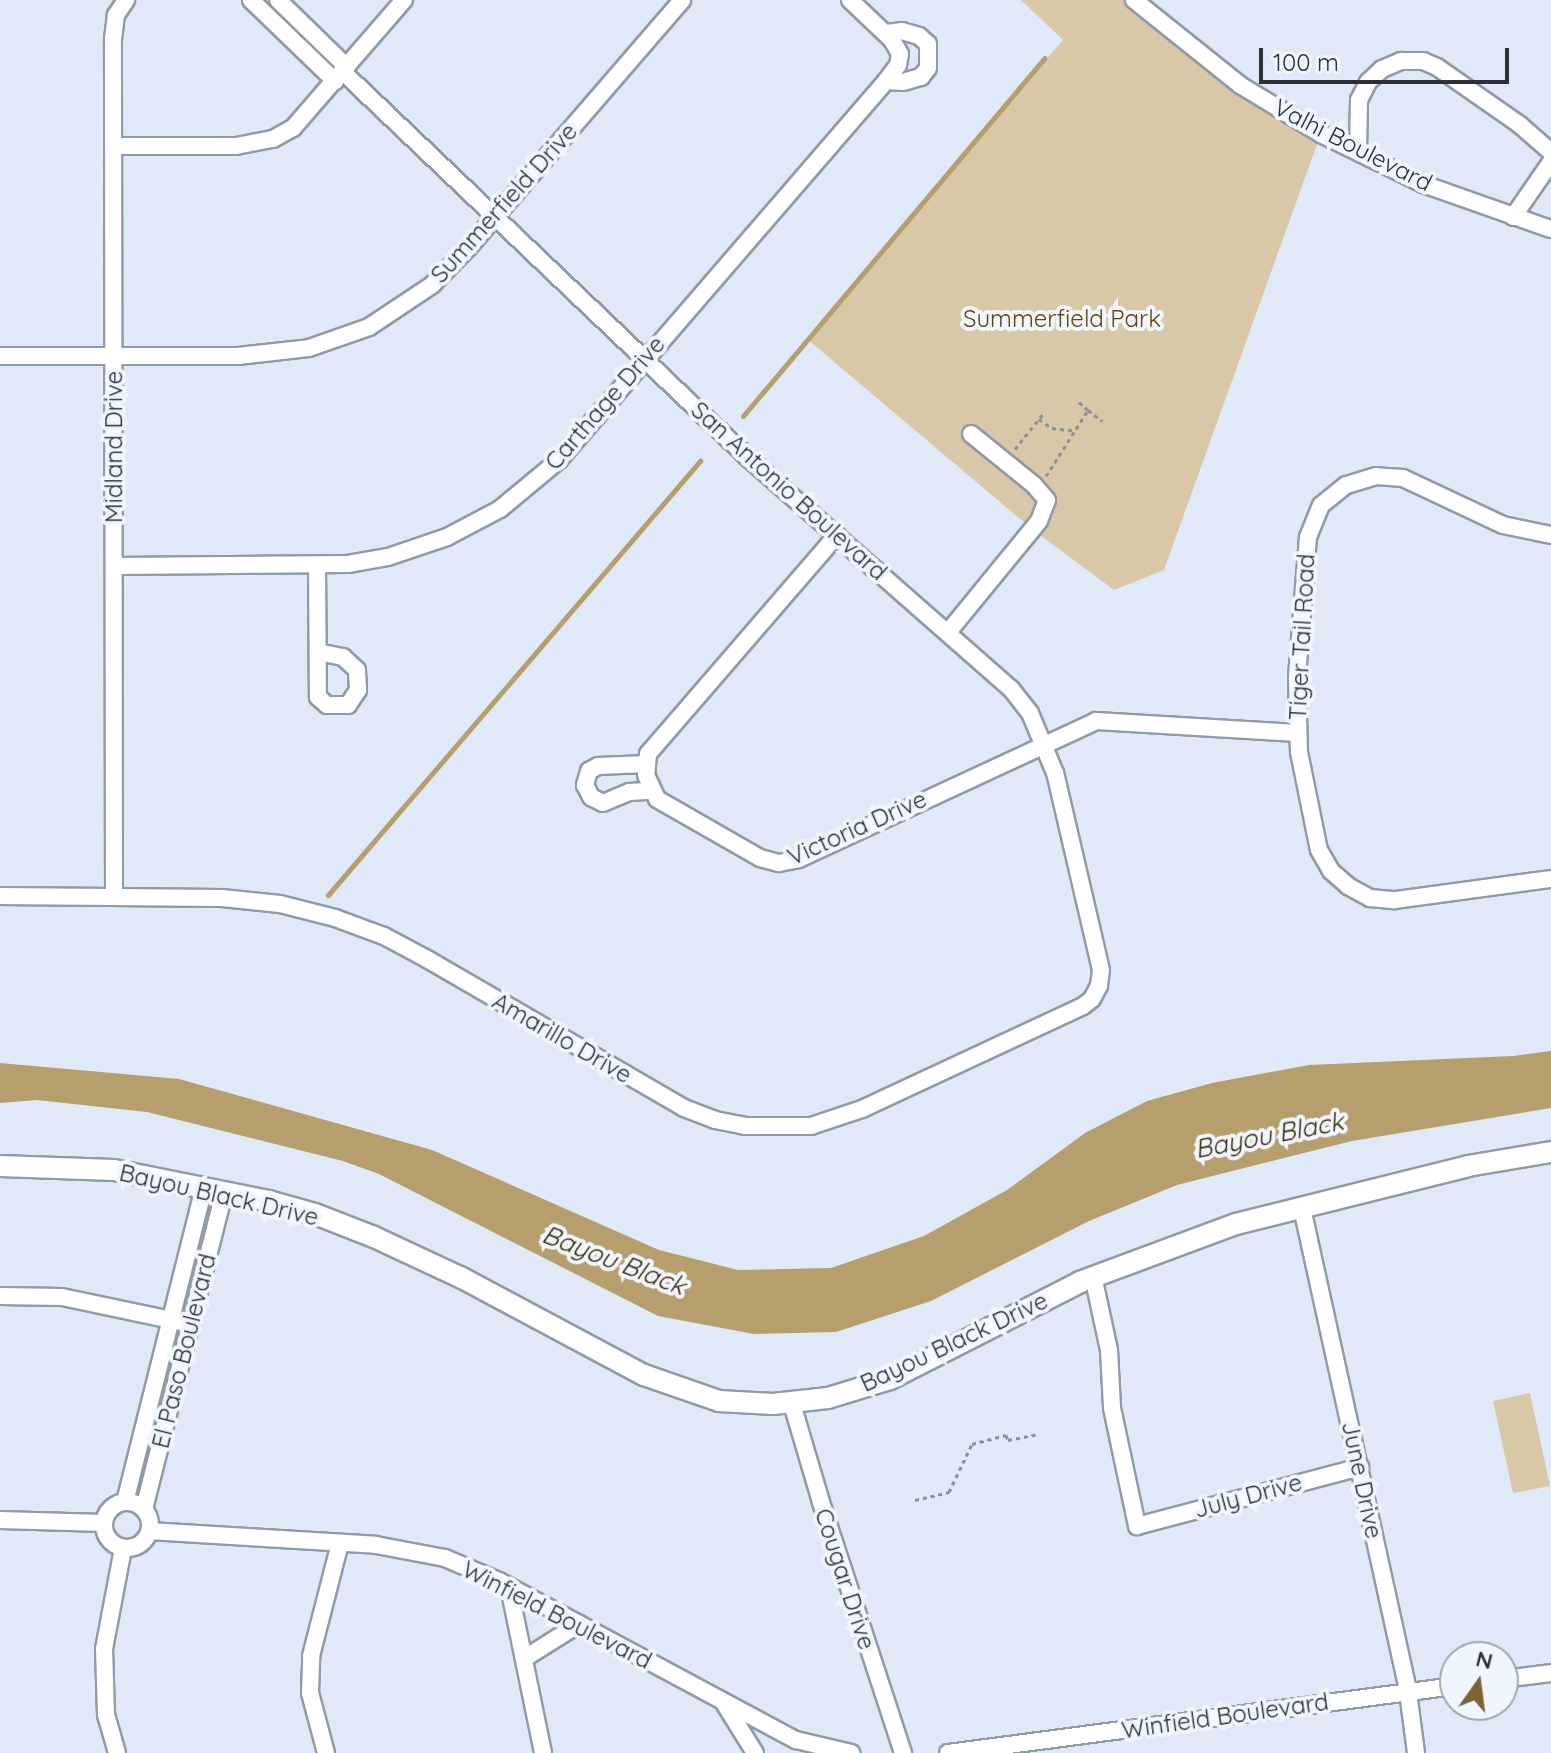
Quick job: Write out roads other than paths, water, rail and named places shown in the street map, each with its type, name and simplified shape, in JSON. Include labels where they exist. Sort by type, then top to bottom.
[{"type":"main road","name":"Bayou Black Drive","points":[[0,1166],[114,1170],[315,1214],[374,1237],[644,1375],[686,1392],[738,1404],[792,1404],[828,1398],[890,1379],[1093,1276],[1236,1224],[1468,1166],[1551,1152]]},
{"type":"street","name":"Midland Drive","points":[[114,897],[113,39],[116,15],[126,0]]},
{"type":"street","name":"San Antonio Boulevard","points":[[251,0],[342,73],[643,359],[1011,689],[1030,713],[1045,742],[1101,970],[1099,986]]},
{"type":"street","name":"San Antonio Boulevard","points":[[278,0],[342,73]]},
{"type":"street","points":[[113,146],[254,145],[293,128],[404,0]]},
{"type":"street","name":"Summerfield Drive","points":[[0,356],[238,356],[309,348],[335,341],[403,307],[432,285],[494,217],[682,0]]},
{"type":"street","points":[[850,0],[885,33],[900,54],[898,65],[886,81]]},
{"type":"street","name":"Valhi Boulevard","points":[[1138,1],[1240,85],[1358,152],[1423,184],[1551,229]]},
{"type":"street","points":[[885,33],[902,31],[919,36],[928,44],[931,55],[928,68],[921,77],[903,82],[886,81]]},
{"type":"street","points":[[1358,152],[1359,100],[1368,82],[1382,69],[1401,61],[1423,61],[1437,67],[1520,125],[1551,152]]},
{"type":"street","name":"Carthage Drive","points":[[114,566],[317,565],[388,557],[447,537],[500,509],[559,460],[886,81]]},
{"type":"street","points":[[1513,217],[1551,162]]},
{"type":"street","points":[[949,631],[1039,521],[1047,500],[971,434]]},
{"type":"street","name":"Tiger Tail Road","points":[[1551,535],[1503,525],[1403,478],[1363,479],[1333,493],[1321,505],[1308,537],[1298,637],[1298,733],[1319,850],[1331,871],[1362,895],[1395,900],[1551,879]]},
{"type":"street","points":[[647,764],[598,766],[589,771],[585,785],[591,797],[603,803],[629,792],[651,791],[648,754],[837,535]]},
{"type":"street","points":[[317,565],[318,652]]},
{"type":"street","name":"Victoria Drive","points":[[651,791],[657,799],[760,858],[779,863],[799,859],[1045,742],[1096,721],[1298,733]]},
{"type":"street","name":"Amarillo Drive","points":[[0,896],[222,898],[280,904],[335,918],[384,936],[427,959],[684,1108],[715,1120],[745,1126],[811,1126],[862,1109],[1083,1006],[1092,999],[1099,986]]},
{"type":"street","name":"El Paso Boulevard","points":[[125,1502],[171,1320],[214,1190]]},
{"type":"street","name":"El Paso Boulevard","points":[[144,1509],[191,1324],[214,1190]]},
{"type":"street","name":"June Drive","points":[[1302,1208],[1408,1692],[1416,1753]]},
{"type":"street","name":"July Drive","points":[[1093,1276],[1109,1350],[1112,1408],[1137,1526],[1360,1467]]},
{"type":"street","points":[[0,1296],[62,1297],[191,1324]]},
{"type":"street","points":[[158,1371],[178,1375]]},
{"type":"street","name":"Cougar Drive","points":[[792,1404],[807,1460],[903,1753]]},
{"type":"street","points":[[125,1502],[144,1509],[149,1519],[149,1531],[144,1540],[123,1548],[106,1534],[104,1523],[107,1513],[125,1502]]},
{"type":"street","points":[[0,1520],[104,1523]]},
{"type":"street","name":"Winfield Boulevard","points":[[149,1531],[407,1549],[445,1558],[509,1587],[796,1740],[819,1751],[851,1753]]},
{"type":"street","points":[[326,1753],[310,1693],[311,1656],[340,1543]]},
{"type":"street","points":[[117,1753],[106,1715],[104,1649],[123,1548]]},
{"type":"street","points":[[509,1587],[543,1753]]},
{"type":"street","points":[[525,1658],[579,1624]]},
{"type":"street","points":[[1519,1677],[1551,1673]]},
{"type":"street","name":"Winfield Boulevard","points":[[948,1753],[1048,1747],[1439,1688]]},
{"type":"street","points":[[724,1702],[755,1753]]},
{"type":"water","name":"Bayou Black","points":[[1551,1051],[1551,1108],[1352,1141],[1177,1185],[1089,1221],[931,1301],[836,1332],[754,1334],[658,1316],[379,1174],[343,1161],[147,1112],[37,1100],[0,1103],[0,1063],[179,1079],[432,1150],[659,1250],[738,1270],[831,1268],[924,1236],[1007,1190],[1085,1133],[1147,1101],[1212,1083],[1309,1065],[1513,1056]]},
{"type":"waterway","points":[[743,416],[1044,58]]},
{"type":"waterway","points":[[328,895],[700,461]]},
{"type":"park label","name":"Summerfield Park","points":[[1062,319]]}]
